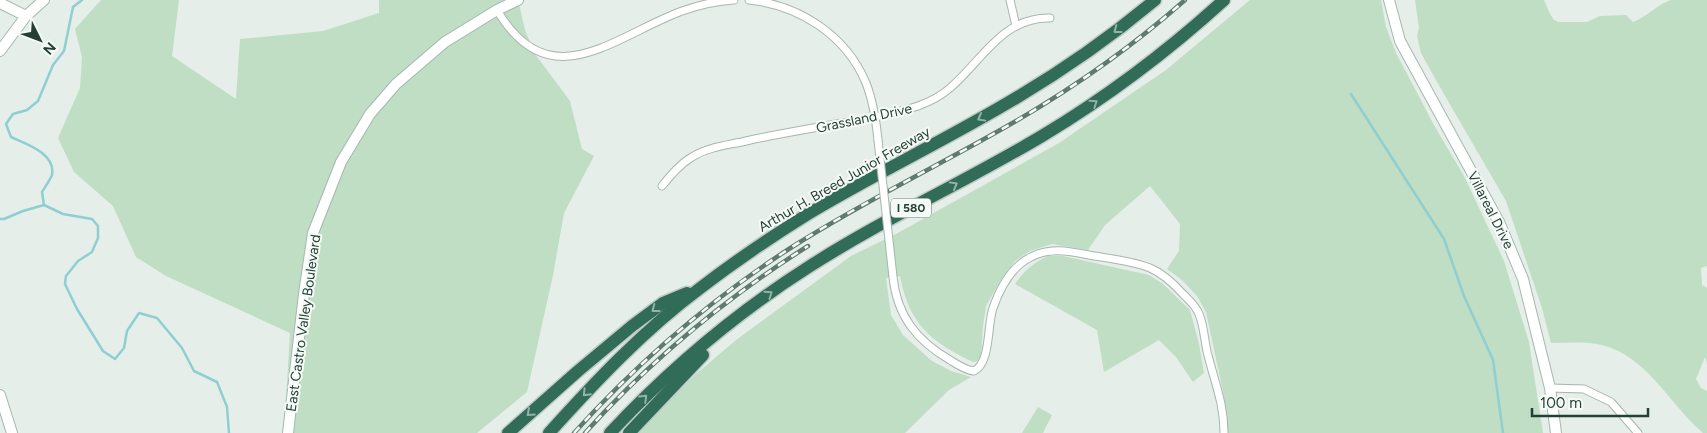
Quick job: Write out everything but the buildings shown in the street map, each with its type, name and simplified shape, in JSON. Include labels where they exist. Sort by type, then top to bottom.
[{"type":"highway","name":"Arthur H. Breed Junior Freeway","points":[[549,433],[619,359],[672,311],[699,289],[766,241],[823,205],[987,115],[1039,84],[1104,40],[1155,0]]},
{"type":"highway","name":"I 580","points":[[610,433],[668,375],[740,316],[787,281],[851,241],[1027,144],[1084,109],[1166,50],[1224,0]]},
{"type":"highway","points":[[508,433],[569,378],[632,326],[663,303],[699,289]]},
{"type":"highway","points":[[629,433],[740,316]]},
{"type":"street","points":[[0,51],[26,16],[44,0]]},
{"type":"street","name":"East Castro Valley Boulevard","points":[[288,433],[313,233],[341,162],[370,114],[396,84],[445,42],[497,10],[518,0]]},
{"type":"street","points":[[497,10],[512,32],[531,48],[555,56],[580,56],[596,51],[680,12],[704,4],[734,0]]},
{"type":"street","points":[[748,0],[762,1],[799,13],[830,34],[844,47],[863,77],[875,117],[893,277],[901,308],[908,323],[918,336],[939,354],[965,369],[974,371],[982,365],[986,354],[992,314],[1001,289],[1011,273],[1032,256],[1041,252],[1062,251],[1114,259],[1151,268],[1174,285],[1194,305],[1199,313],[1207,353],[1224,412],[1224,433]]},
{"type":"street","points":[[1010,0],[1016,26]]},
{"type":"street","name":"Villareal Drive","points":[[1389,0],[1400,41],[1500,224],[1523,279],[1550,388],[1556,433]]},
{"type":"street","points":[[0,3],[26,16]]},
{"type":"street","name":"Grassland Drive","points":[[662,186],[681,164],[707,150],[875,117],[918,106],[943,93],[958,80],[990,45],[1016,26],[1032,19],[1050,18]]},
{"type":"street","points":[[1550,388],[1584,389],[1611,402],[1638,433]]},
{"type":"street","points":[[0,395],[12,433]]},
{"type":"green space","points":[[101,0],[179,0],[172,56],[236,99],[240,39],[323,31],[379,13],[379,0],[518,0],[525,30],[535,54],[570,101],[582,149],[594,156],[564,213],[553,275],[527,392],[477,433],[284,433],[290,333],[166,276],[136,257],[113,206],[74,172],[58,138],[80,88],[82,57],[75,29]]},
{"type":"green space","points":[[1250,0],[1381,0],[1386,27],[1396,53],[1435,127],[1464,176],[1504,261],[1529,342],[1543,433],[1226,433],[1227,415],[1224,396],[1206,312],[1197,296],[1182,280],[1167,269],[1179,251],[1180,224],[1150,186],[1105,225],[1088,250],[1052,244],[1030,251],[1015,261],[1002,278],[986,306],[981,355],[978,361],[973,362],[958,355],[924,330],[909,307],[900,276],[886,278],[891,315],[903,335],[932,361],[951,371],[971,377],[949,390],[905,433],[636,433],[695,375],[736,340],[851,256],[896,234],[1059,143],[1166,70]]},
{"type":"green space","points":[[1415,0],[1544,0],[1554,20],[1559,22],[1587,22],[1600,16],[1626,15],[1633,22],[1661,4],[1671,0],[1707,0],[1707,266],[1701,268],[1702,285],[1707,288],[1707,363],[1705,357],[1696,379],[1701,388],[1707,391],[1707,433],[1703,433],[1691,422],[1645,370],[1632,359],[1602,345],[1576,342],[1551,343],[1542,308],[1506,201],[1421,53],[1417,36],[1419,28]]},
{"type":"green space","points":[[1048,256],[1063,256],[1149,275],[1163,284],[1190,310],[1204,373],[1193,382],[1176,357],[1159,340],[1104,372],[1097,330],[1015,284],[1029,268]]},
{"type":"green space","points":[[1038,407],[1052,415],[1043,433],[1022,433]]},
{"type":"waterway","points":[[44,205],[42,192],[52,175],[52,167],[45,155],[39,150],[11,137],[6,124],[13,114],[27,110],[38,101],[53,65],[64,51],[73,7],[82,0]]},
{"type":"waterway","points":[[1351,94],[1444,239],[1464,296],[1493,360],[1503,433]]},
{"type":"waterway","points":[[44,205],[63,214],[92,219],[98,226],[98,238],[92,252],[78,261],[66,276],[65,284],[77,309],[103,351],[115,359],[124,348],[127,331],[139,313],[157,318],[182,348],[194,371],[217,382],[227,407],[229,433]]},
{"type":"waterway","points":[[0,219],[44,205]]},
{"type":"railway","points":[[574,433],[624,381],[677,333],[704,310],[762,267],[819,230],[988,137],[1060,94],[1104,65],[1185,0]]},
{"type":"railway","points":[[585,433],[610,406],[690,332],[748,287],[808,246]]}]
